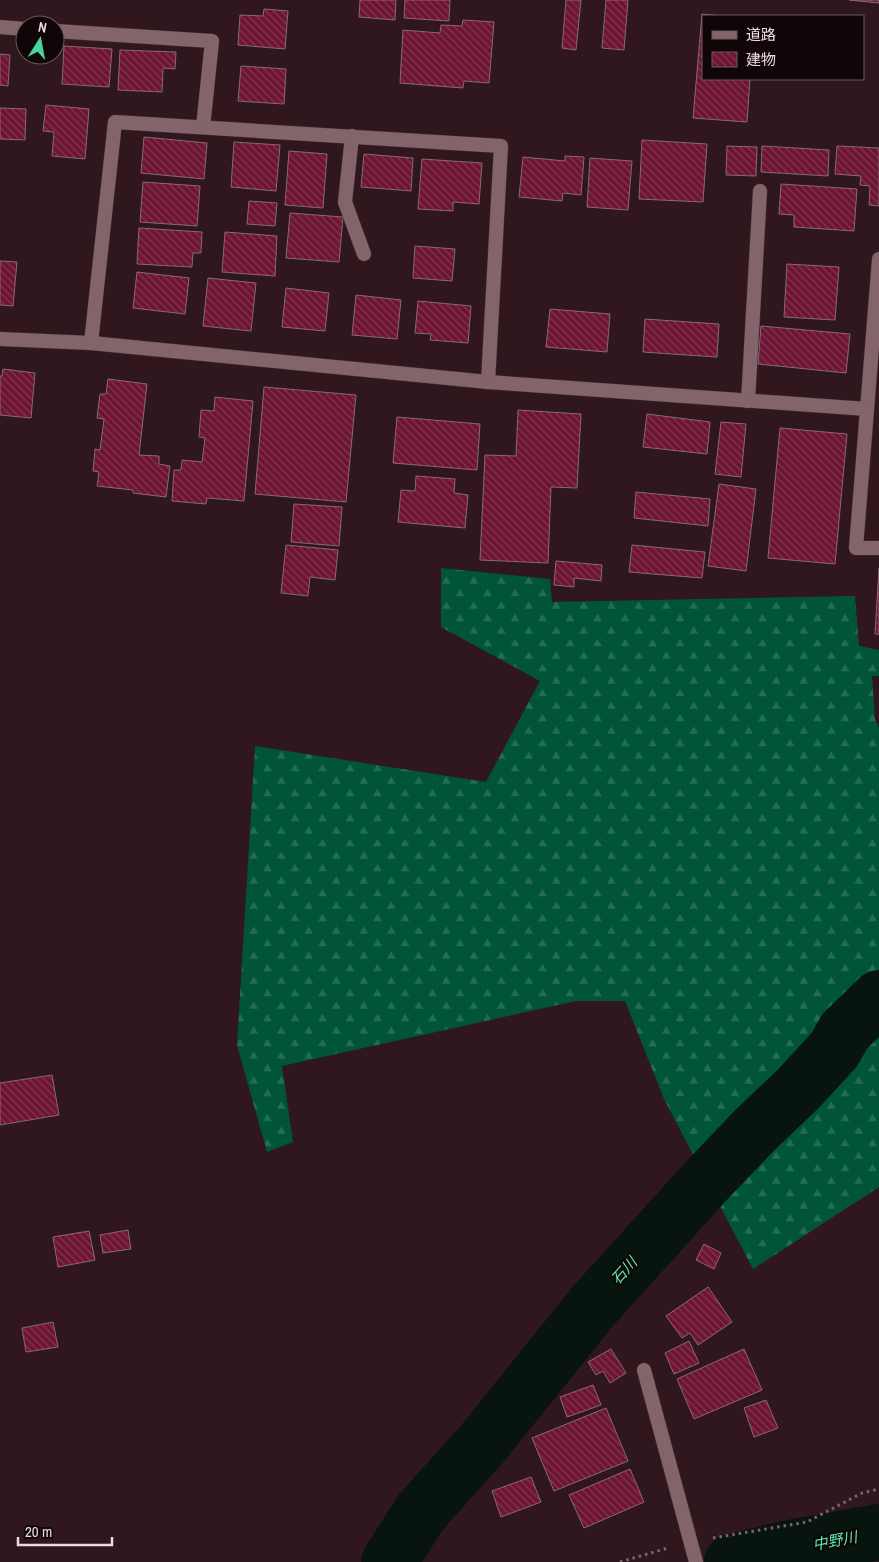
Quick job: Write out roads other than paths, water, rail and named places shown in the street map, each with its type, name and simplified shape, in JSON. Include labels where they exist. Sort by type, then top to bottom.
[{"type":"street","points":[[0,27],[15,28]]},
{"type":"street","points":[[65,32],[212,41],[204,127]]},
{"type":"street","points":[[90,343],[115,122],[501,146],[488,382]]},
{"type":"street","points":[[352,136],[346,202],[364,254]]},
{"type":"street","points":[[748,400],[760,191]]},
{"type":"street","points":[[879,260],[874,375],[867,409],[856,548],[879,548]]},
{"type":"street","points":[[0,339],[90,343],[488,382],[867,409]]},
{"type":"street","points":[[644,1370],[695,1560]]},
{"type":"waterway","name":"石川","points":[[389,1562],[421,1512],[482,1444],[594,1305],[709,1178],[799,1088],[834,1050],[845,1031],[879,998]]},
{"type":"waterway","name":"中野川","points":[[732,1562],[789,1548],[879,1532]]}]
